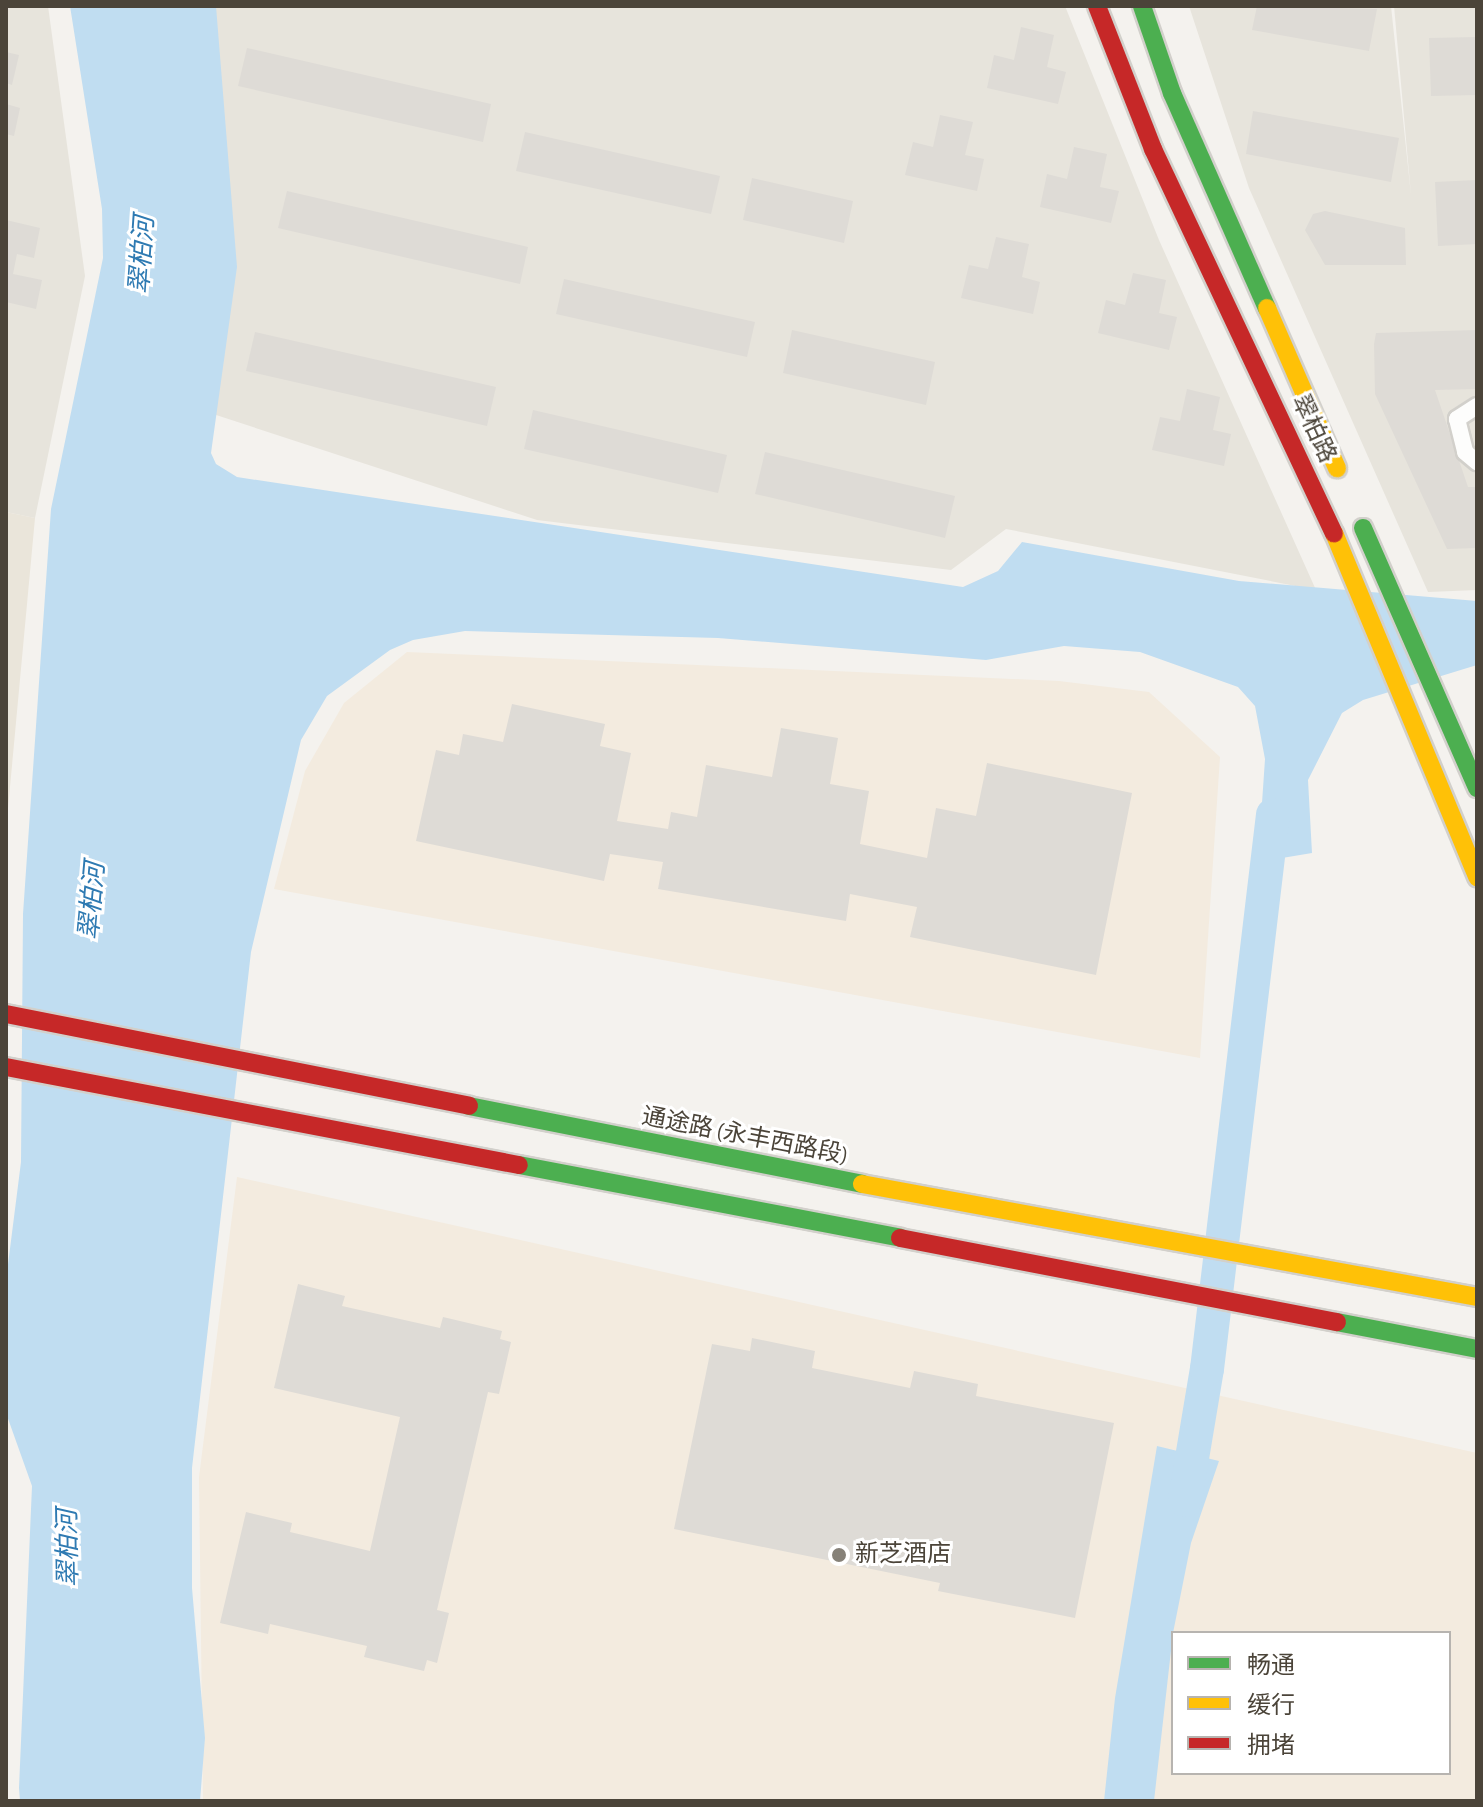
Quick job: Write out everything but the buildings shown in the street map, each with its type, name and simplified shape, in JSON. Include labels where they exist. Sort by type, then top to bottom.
[{"type":"main road","name":"翠柏路","points":[[1097,6],[1153,149],[1317,493],[1477,877]]},
{"type":"main road","name":"翠柏路","points":[[1142,6],[1172,93],[1343,483]]},
{"type":"main road","points":[[1356,512],[1477,788]]},
{"type":"main road","name":"通途路 (永丰西路段)","points":[[6,1014],[1151,1241],[1477,1297]]},
{"type":"main road","points":[[6,1067],[1477,1349]]},
{"type":"lane","points":[[1477,406],[1457,419],[1465,452],[1477,462]]},
{"type":"shaded area","points":[[6,6],[48,6],[85,276],[35,518],[6,512]]},
{"type":"shaded area","points":[[196,6],[1065,6],[1159,240],[1316,590],[1006,529],[951,570],[537,520],[210,413]]},
{"type":"shaded area","points":[[1189,6],[1391,6],[1411,195],[1394,6],[1477,6],[1477,590],[1428,592],[1249,188]]},
{"type":"shaded area","points":[[6,512],[35,518],[6,830]]},
{"type":"shaded area","points":[[407,652],[1059,681],[1149,692],[1220,757],[1200,1058],[274,889],[305,771],[344,703]]},
{"type":"shaded area","name":"新芝酒店","points":[[237,1177],[1477,1453],[1477,1801],[203,1801],[199,1477]]},
{"type":"water","name":"翠柏河","points":[[70,6],[216,6],[237,267],[211,453],[216,464],[237,477],[963,587],[998,571],[1022,542],[1239,581],[1477,601],[1477,665],[1363,700],[1342,713],[1308,780],[1312,853],[1258,862],[1265,759],[1255,706],[1238,687],[1140,652],[1064,646],[986,660],[718,638],[465,631],[413,640],[390,650],[327,696],[301,740],[251,952],[192,1468],[192,1588],[205,1738],[200,1801],[20,1801],[19,1788],[32,1486],[6,1413],[6,1280],[21,1162],[23,914],[51,509],[103,258],[102,209]]},
{"type":"water","points":[[1157,1446],[1219,1461],[1191,1543],[1171,1631],[1154,1801],[1104,1801],[1115,1698]]},
{"type":"waterway","points":[[1185,1500],[1207,1369],[1273,815]]},
{"type":"traffic: fast","points":[[1142,6],[1172,93],[1267,308]]},
{"type":"traffic: fast","points":[[1363,528],[1477,788]]},
{"type":"traffic: fast","points":[[469,1106],[862,1184]]},
{"type":"traffic: fast","points":[[519,1165],[900,1238]]},
{"type":"traffic: fast","points":[[1337,1322],[1477,1349]]},
{"type":"traffic: slow","points":[[1267,308],[1337,468]]},
{"type":"traffic: slow","points":[[1334,533],[1477,877]]},
{"type":"traffic: slow","points":[[862,1184],[1477,1297]]},
{"type":"traffic: jam","points":[[1097,6],[1153,149],[1334,533]]},
{"type":"traffic: jam","points":[[6,1014],[469,1106]]},
{"type":"traffic: jam","points":[[6,1067],[519,1165]]},
{"type":"traffic: jam","points":[[900,1238],[1337,1322]]},
{"type":"place","name":"新芝酒店","points":[[839,1555]]}]
